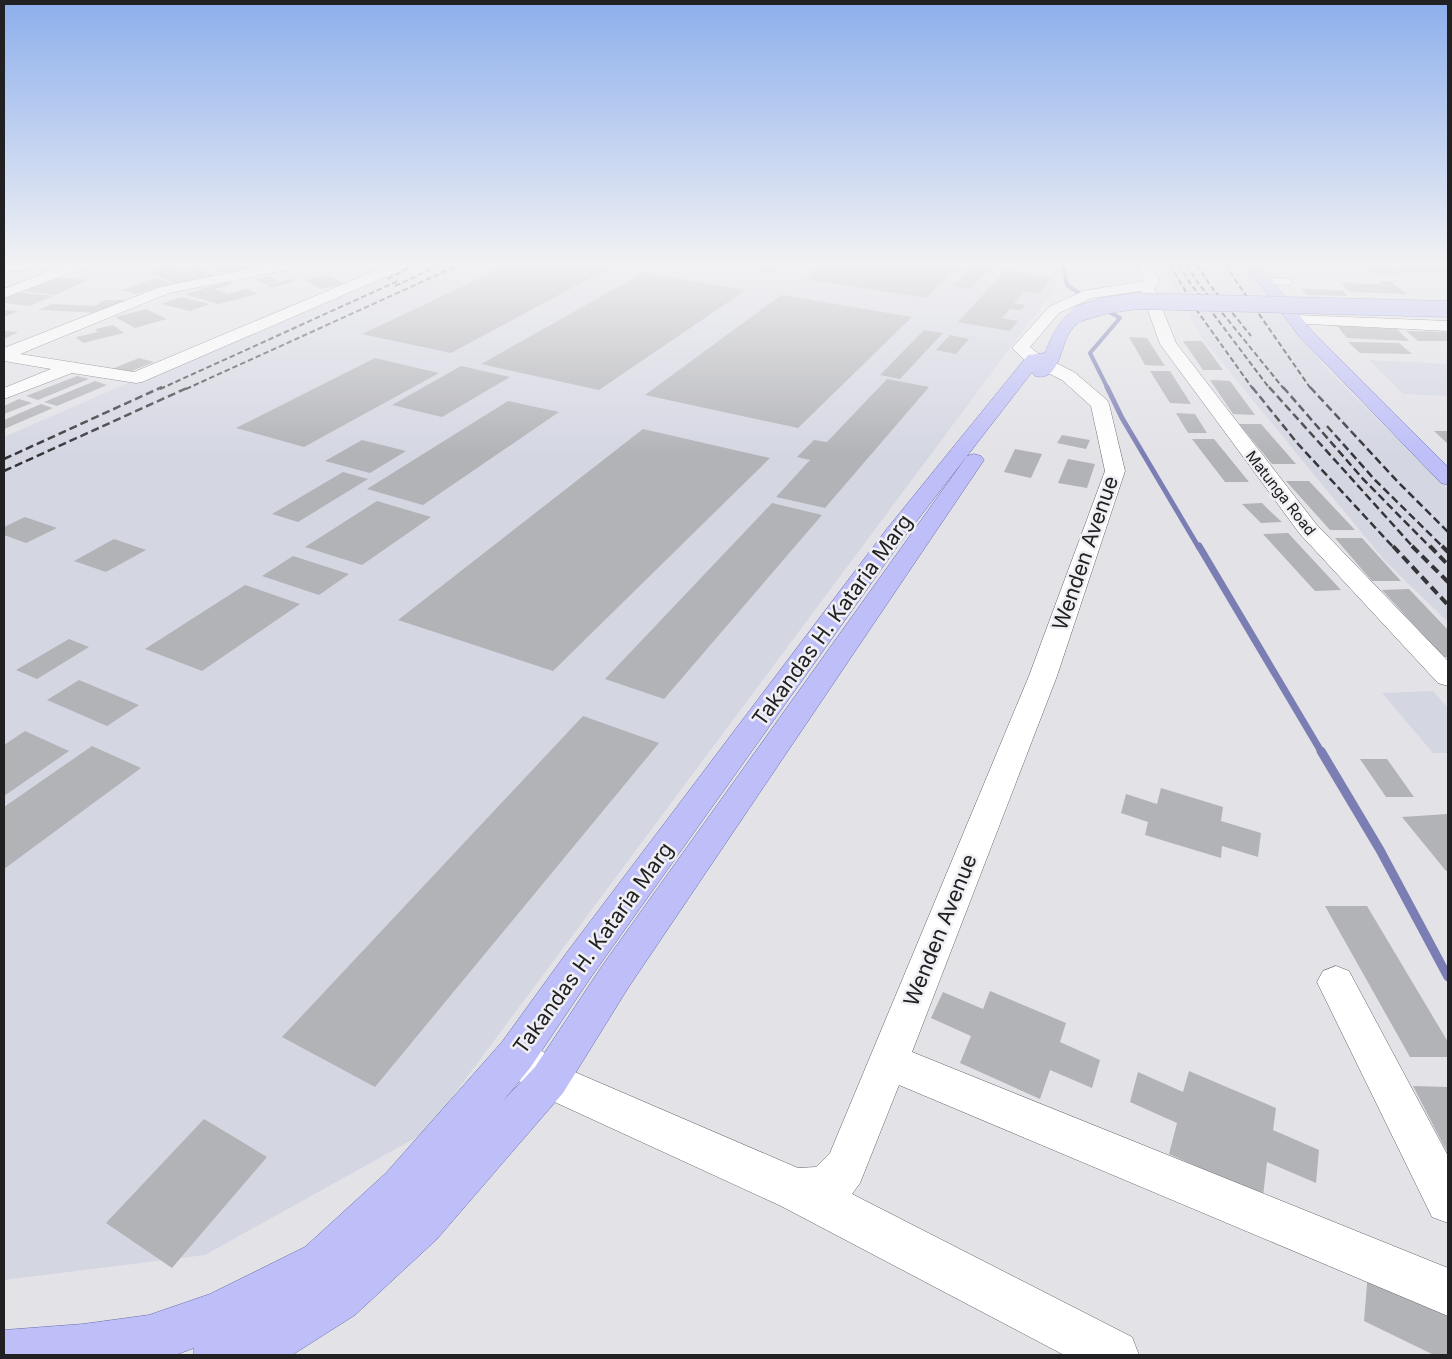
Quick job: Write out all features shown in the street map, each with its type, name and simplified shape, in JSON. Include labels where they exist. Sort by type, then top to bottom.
[{"type":"main road","name":"Takandas H. Kataria Marg","points":[[244,1355],[262,1346],[338,1298],[421,1223],[549,1080],[615,977],[955,471],[1034,372],[1065,328]]},
{"type":"main road","points":[[1304,328],[1305,333],[1448,478]]},
{"type":"main road","points":[[1322,328],[1384,391]]},
{"type":"main road","name":"Takandas H. Kataria Marg","points":[[4,1354],[83,1349],[149,1340],[219,1335],[322,1264],[402,1189],[516,1055],[578,966],[894,535],[955,471]]},
{"type":"street","points":[[4,355],[70,328]]},
{"type":"street","points":[[4,355],[136,378],[252,328]]},
{"type":"street","points":[[1034,372],[1020,348],[1038,328]]},
{"type":"street","name":"Matunga Road","points":[[1162,328],[1168,344],[1308,529],[1448,677]]},
{"type":"street","points":[[4,394],[71,368]]},
{"type":"street","name":"Wenden Avenue","points":[[516,1055],[549,1080],[796,1190],[816,1190],[833,1184],[845,1168],[1043,676],[1115,471],[1100,404],[1068,376],[1034,372]]},
{"type":"street","points":[[1336,982],[1448,1201]]},
{"type":"street","points":[[888,1061],[1448,1292]]},
{"type":"street","points":[[796,1190],[1114,1355]]},
{"type":"shaded area","points":[[253,328],[1025,328],[426,1132],[205,1255],[4,1280],[4,437]]},
{"type":"shaded area","points":[[1197,328],[1294,328],[1328,370],[1448,489],[1448,622],[1385,561],[1201,337]]},
{"type":"shaded area","points":[[1369,360],[1448,364],[1448,396],[1403,394]]},
{"type":"shaded area","points":[[1433,691],[1448,708],[1448,753],[1433,753],[1382,693]]},
{"type":"building","points":[[118,328],[124,333],[83,343],[76,337],[98,332],[95,329]]},
{"type":"building","points":[[374,328],[497,328],[451,353],[362,334]]},
{"type":"building","points":[[544,328],[690,328],[599,390],[481,364]]},
{"type":"building","points":[[736,328],[900,328],[798,428],[645,395]]},
{"type":"building","points":[[995,328],[1012,328],[1010,331]]},
{"type":"building","points":[[1339,328],[1397,329],[1409,341],[1347,338]]},
{"type":"building","points":[[924,330],[943,333],[900,379],[880,375]]},
{"type":"building","points":[[4,331],[18,332],[4,339]]},
{"type":"building","points":[[1406,331],[1448,332],[1448,341],[1418,341]]},
{"type":"building","points":[[950,335],[969,339],[956,354],[936,350]]},
{"type":"building","points":[[1129,337],[1147,338],[1165,366],[1145,365]]},
{"type":"building","points":[[1183,341],[1202,341],[1223,370],[1203,370]]},
{"type":"building","points":[[1348,342],[1399,343],[1412,354],[1360,353]]},
{"type":"building","points":[[139,358],[154,362],[122,375],[107,371]]},
{"type":"building","points":[[375,358],[439,373],[304,447],[236,428]]},
{"type":"building","points":[[461,366],[510,377],[442,417],[392,405]]},
{"type":"building","points":[[1150,371],[1170,371],[1191,404],[1170,403]]},
{"type":"building","points":[[77,376],[89,379],[38,400],[26,396]]},
{"type":"building","points":[[887,379],[929,387],[825,508],[776,497],[810,460],[797,457],[814,440],[827,442]]},
{"type":"building","points":[[1210,380],[1230,381],[1255,415],[1233,414]]},
{"type":"building","points":[[95,381],[107,385],[57,406],[44,402]]},
{"type":"building","points":[[19,399],[32,403],[4,414],[4,406]]},
{"type":"building","points":[[508,401],[559,412],[423,505],[367,489]]},
{"type":"building","points":[[41,404],[53,408],[4,429],[4,420]]},
{"type":"building","points":[[1176,413],[1195,414],[1207,433],[1188,433]]},
{"type":"building","points":[[1239,424],[1261,424],[1296,464],[1272,464]]},
{"type":"building","points":[[643,429],[770,458],[553,671],[398,620]]},
{"type":"building","points":[[1434,431],[1448,431],[1448,444]]},
{"type":"building","points":[[1062,435],[1090,440],[1086,449],[1057,443]]},
{"type":"building","points":[[1192,439],[1214,439],[1249,482],[1225,482]]},
{"type":"building","points":[[362,440],[406,451],[370,473],[325,461]]},
{"type":"building","points":[[1015,449],[1042,454],[1031,478],[1004,472]]},
{"type":"building","points":[[1068,459],[1095,464],[1087,488],[1058,483]]},
{"type":"building","points":[[343,472],[368,479],[298,522],[272,514]]},
{"type":"building","points":[[1286,481],[1309,481],[1355,530],[1330,530]]},
{"type":"building","points":[[377,501],[431,517],[362,565],[305,547]]},
{"type":"building","points":[[772,503],[822,515],[664,699],[605,679]]},
{"type":"building","points":[[1262,503],[1282,522],[1261,523],[1242,504]]},
{"type":"building","points":[[25,517],[57,528],[26,543],[4,535],[4,527]]},
{"type":"building","points":[[1288,533],[1341,590],[1315,591],[1263,534]]},
{"type":"building","points":[[1335,538],[1362,538],[1401,581],[1372,581]]},
{"type":"building","points":[[114,539],[146,550],[106,572],[74,561]]},
{"type":"building","points":[[293,556],[349,574],[319,595],[262,576]]},
{"type":"building","points":[[245,585],[300,604],[202,671],[145,649]]},
{"type":"building","points":[[1409,589],[1448,630],[1448,657],[1443,657],[1382,590]]},
{"type":"building","points":[[69,639],[89,647],[37,679],[16,670]]},
{"type":"building","points":[[79,680],[139,705],[107,726],[47,700]]},
{"type":"building","points":[[583,716],[659,743],[375,1087],[282,1037]]},
{"type":"building","points":[[25,731],[69,751],[4,796],[4,745]]},
{"type":"building","points":[[92,746],[141,768],[4,869],[4,807]]},
{"type":"building","points":[[1360,759],[1387,759],[1414,797],[1386,797]]},
{"type":"building","points":[[1161,788],[1223,807],[1221,821],[1261,833],[1258,857],[1222,846],[1221,858],[1145,835],[1148,822],[1121,813],[1126,794],[1157,804]]},
{"type":"building","points":[[1448,814],[1448,871],[1446,871],[1402,817]]},
{"type":"building","points":[[1325,906],[1367,906],[1448,1042],[1448,1057],[1410,1057]]},
{"type":"building","points":[[990,991],[1066,1023],[1060,1042],[1100,1060],[1092,1088],[1050,1070],[1040,1099],[960,1063],[971,1036],[931,1018],[943,992],[983,1009]]},
{"type":"building","points":[[1189,1071],[1276,1108],[1273,1130],[1319,1150],[1316,1183],[1267,1162],[1263,1196],[1169,1154],[1177,1123],[1130,1102],[1138,1072],[1183,1092]]},
{"type":"building","points":[[1413,1086],[1448,1087],[1448,1154]]},
{"type":"building","points":[[204,1119],[267,1157],[172,1268],[106,1223]]},
{"type":"building","points":[[1368,1272],[1448,1310],[1448,1355],[1434,1355],[1364,1321]]},
{"type":"waterway","points":[[1107,387],[1090,353],[1111,328]]},
{"type":"waterway","points":[[1107,387],[1122,418],[1199,548]]},
{"type":"waterway","points":[[1199,546],[1322,753]]},
{"type":"waterway","points":[[1321,751],[1380,850],[1448,977]]},
{"type":"railway","points":[[160,389],[293,328]]},
{"type":"railway","points":[[186,389],[319,328]]},
{"type":"railway","points":[[1210,328],[1253,389]]},
{"type":"railway","points":[[1224,328],[1270,389]]},
{"type":"railway","points":[[1235,328],[1284,389]]},
{"type":"railway","points":[[1245,328],[1251,336]]},
{"type":"railway","points":[[1269,328],[1311,389]]},
{"type":"railway","points":[[4,459],[162,387]]},
{"type":"railway","points":[[4,471],[189,387]]},
{"type":"railway","points":[[1252,387],[1298,444],[1394,548]]},
{"type":"railway","points":[[1269,387],[1414,548]]},
{"type":"railway","points":[[1283,387],[1363,479],[1431,548]]},
{"type":"railway","points":[[1310,387],[1398,482],[1448,532]]},
{"type":"railway","points":[[1327,426],[1375,480],[1444,548]]},
{"type":"railway","points":[[1393,546],[1448,605]]},
{"type":"railway","points":[[1430,546],[1448,565]]},
{"type":"railway","points":[[1414,548],[1448,582]]},
{"type":"railway","points":[[1444,548],[1448,552]]}]
